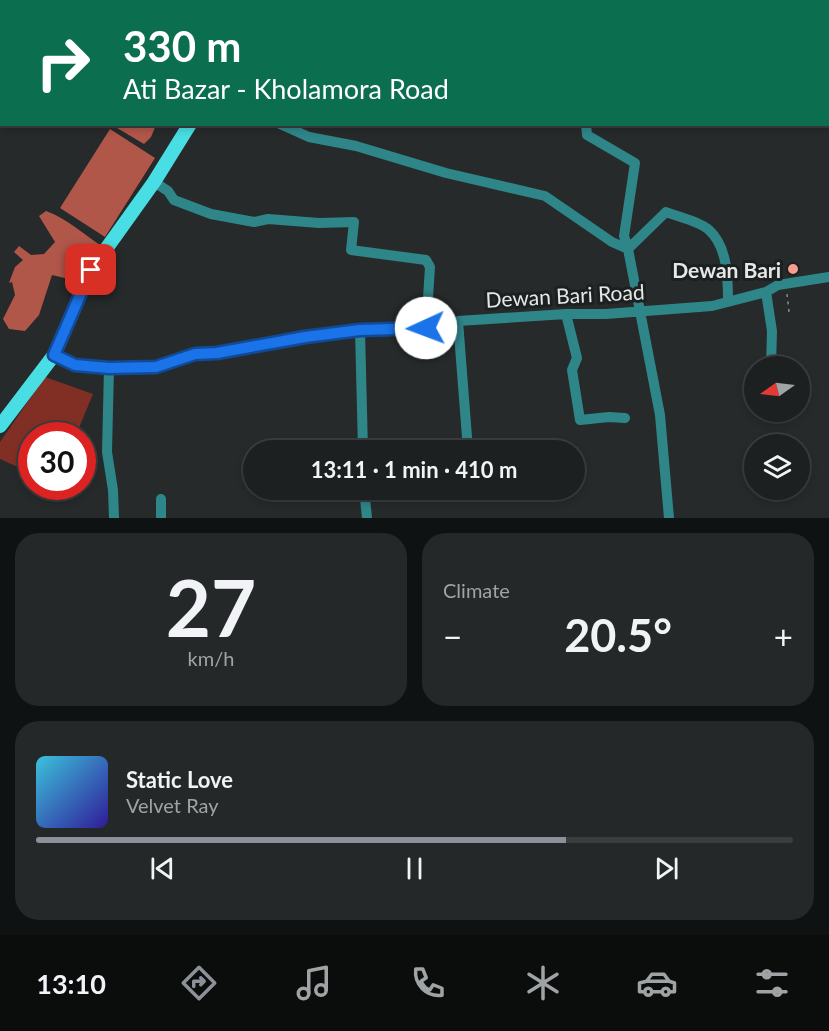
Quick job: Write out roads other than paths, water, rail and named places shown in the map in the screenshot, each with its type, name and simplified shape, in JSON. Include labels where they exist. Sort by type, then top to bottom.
[{"type":"main road","points":[[0,426],[54,355],[91,270],[154,182],[189,126]]},
{"type":"street","points":[[284,126],[309,137],[356,146],[447,173],[545,196],[612,242],[628,249]]},
{"type":"street","points":[[585,126],[587,135],[635,163],[624,236],[660,415],[669,518]]},
{"type":"street","points":[[154,182],[168,190],[174,200],[212,214],[254,222],[268,219],[319,223],[354,222],[351,250],[426,260],[430,267],[426,328]]},
{"type":"street","points":[[628,249],[666,212],[709,229],[723,254],[727,271],[728,302]]},
{"type":"street","name":"Dewan Bari Road","points":[[54,355],[75,365],[109,368],[156,367],[195,354],[217,353],[305,337],[360,330],[426,328],[458,321],[712,306],[766,292],[785,284],[829,277]]},
{"type":"street","points":[[766,292],[772,331],[771,356]]},
{"type":"street","points":[[566,314],[577,358],[572,370],[580,420],[625,418]]},
{"type":"street","points":[[458,321],[467,440]]},
{"type":"street","points":[[360,330],[363,440]]},
{"type":"street","points":[[109,368],[107,452],[113,490],[114,518]]},
{"type":"street","points":[[161,499],[161,518]]},
{"type":"street","points":[[365,500],[367,518]]},
{"type":"place","name":"Dewan Bari","points":[[793,269]]}]
